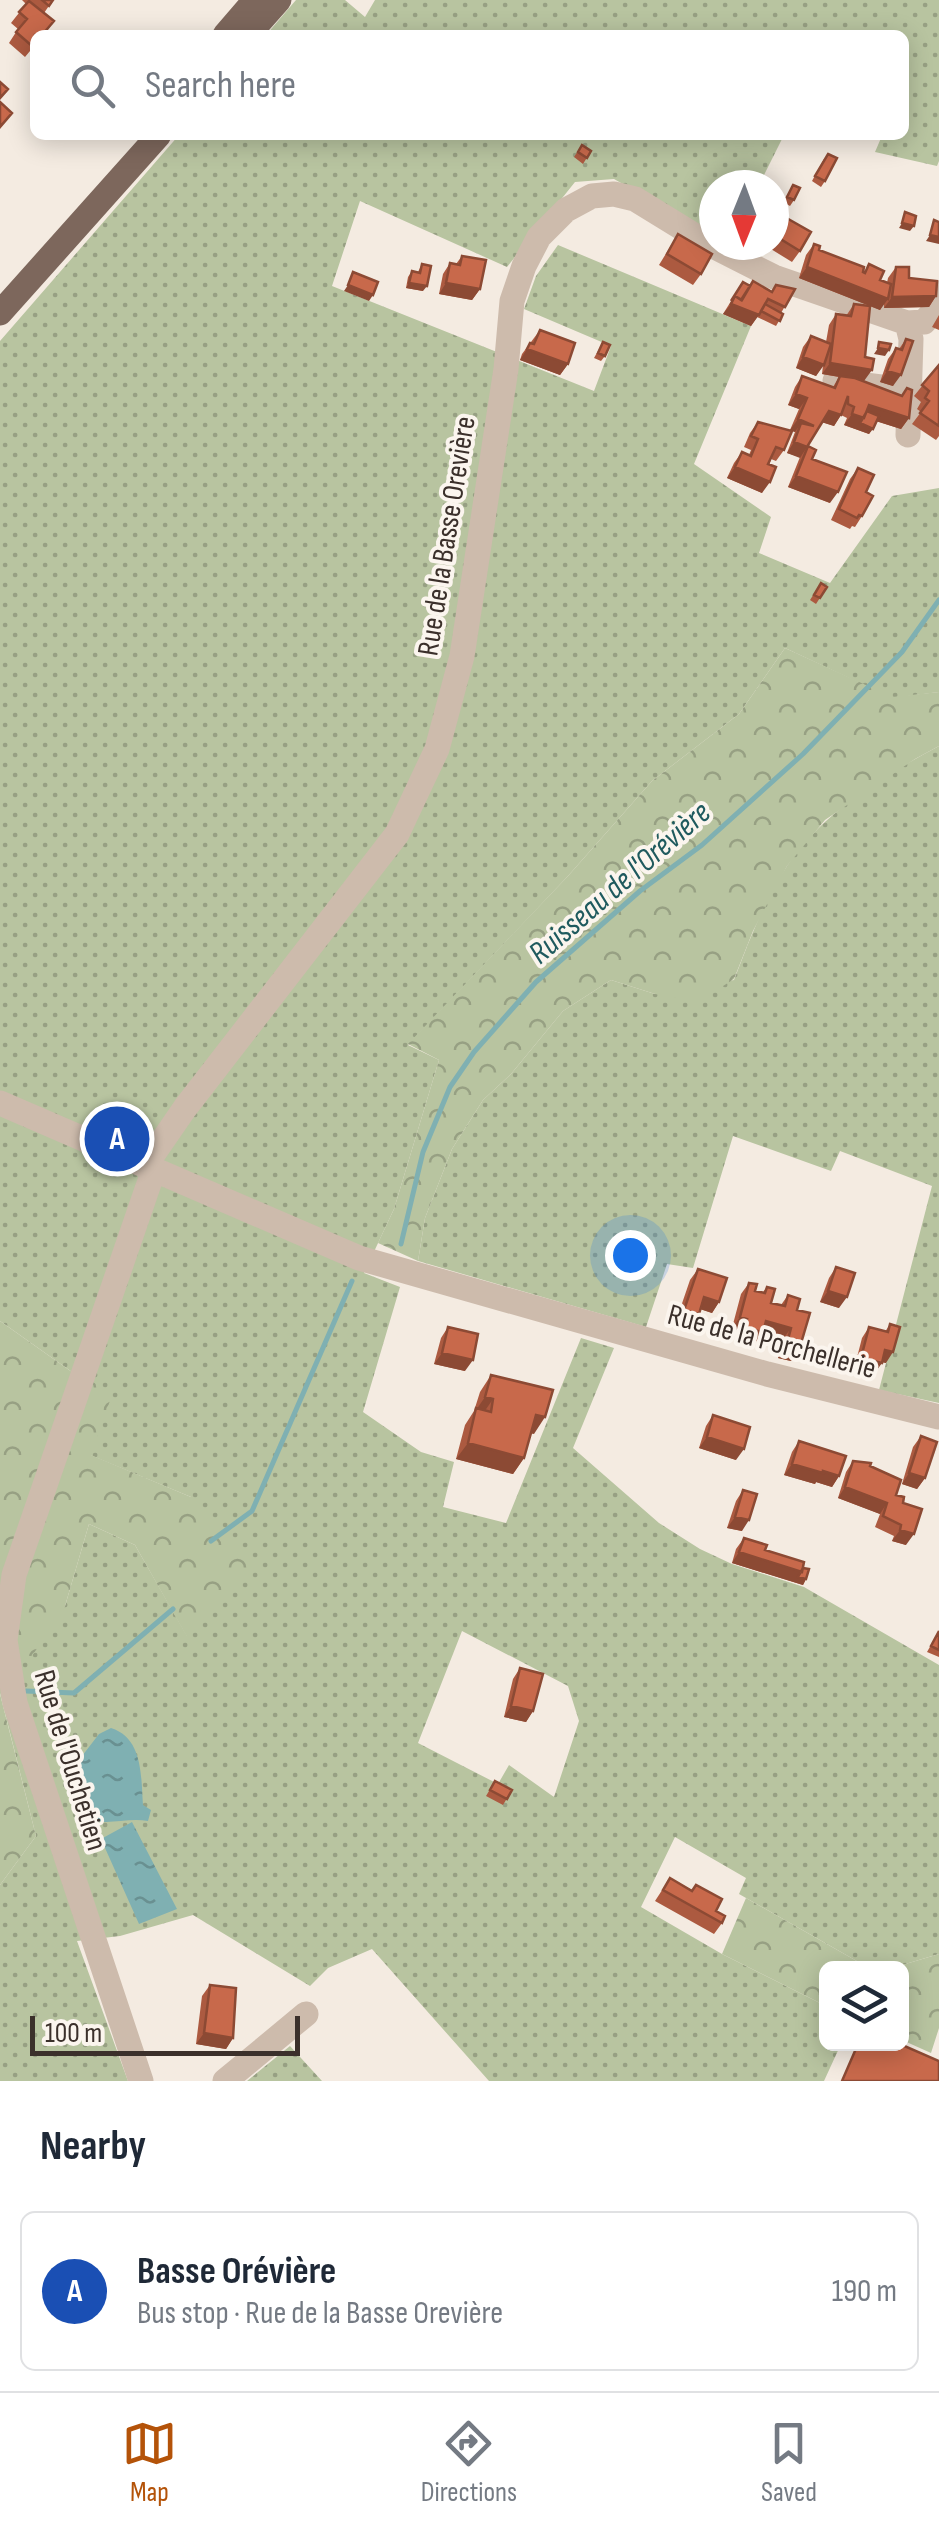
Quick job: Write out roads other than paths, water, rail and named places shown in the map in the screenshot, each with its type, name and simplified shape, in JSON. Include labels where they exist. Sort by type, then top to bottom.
[{"type":"main road","points":[[229,30],[255,0]]},
{"type":"main road","points":[[252,30],[279,0]]},
{"type":"main road","points":[[88,215],[136,140]]},
{"type":"main road","points":[[0,312],[155,140]]},
{"type":"street","name":"Rue de la Basse Orevière","points":[[149,1167],[185,1108],[397,834],[436,749],[462,656],[503,388],[512,301],[539,236],[566,210],[592,196],[624,196],[774,277],[907,323]]},
{"type":"street","points":[[908,435],[911,339],[907,323],[924,322],[934,311],[939,293]]},
{"type":"street","points":[[835,381],[896,390],[908,388]]},
{"type":"street","name":"Rue de la Porchellerie","points":[[0,1103],[359,1258],[751,1370],[939,1417]]},
{"type":"street","name":"Rue de l'Ouchetien","points":[[141,2081],[15,1703],[4,1640],[14,1574],[149,1167]]},
{"type":"street","points":[[225,2081],[306,2014]]},
{"type":"water","points":[[111,1728],[135,1749],[143,1805],[151,1810],[148,1821],[101,1822],[86,1818],[72,1769],[99,1734]]},
{"type":"water","points":[[132,1822],[177,1909],[139,1924],[101,1839]]},
{"type":"waterway","name":"Ruisseau de l'Orévière","points":[[401,1244],[423,1152],[450,1087],[474,1052],[536,982],[640,891],[702,845],[803,754],[902,652],[939,600]]},
{"type":"waterway","name":"Ruisseau de l'Orévière","points":[[211,1541],[252,1511],[352,1281]]},
{"type":"waterway","name":"Ruisseau de l'Orévière","points":[[26,1691],[74,1693],[173,1609]]},
{"type":"place","name":"Basse Orévière","points":[[117,1139]]}]
